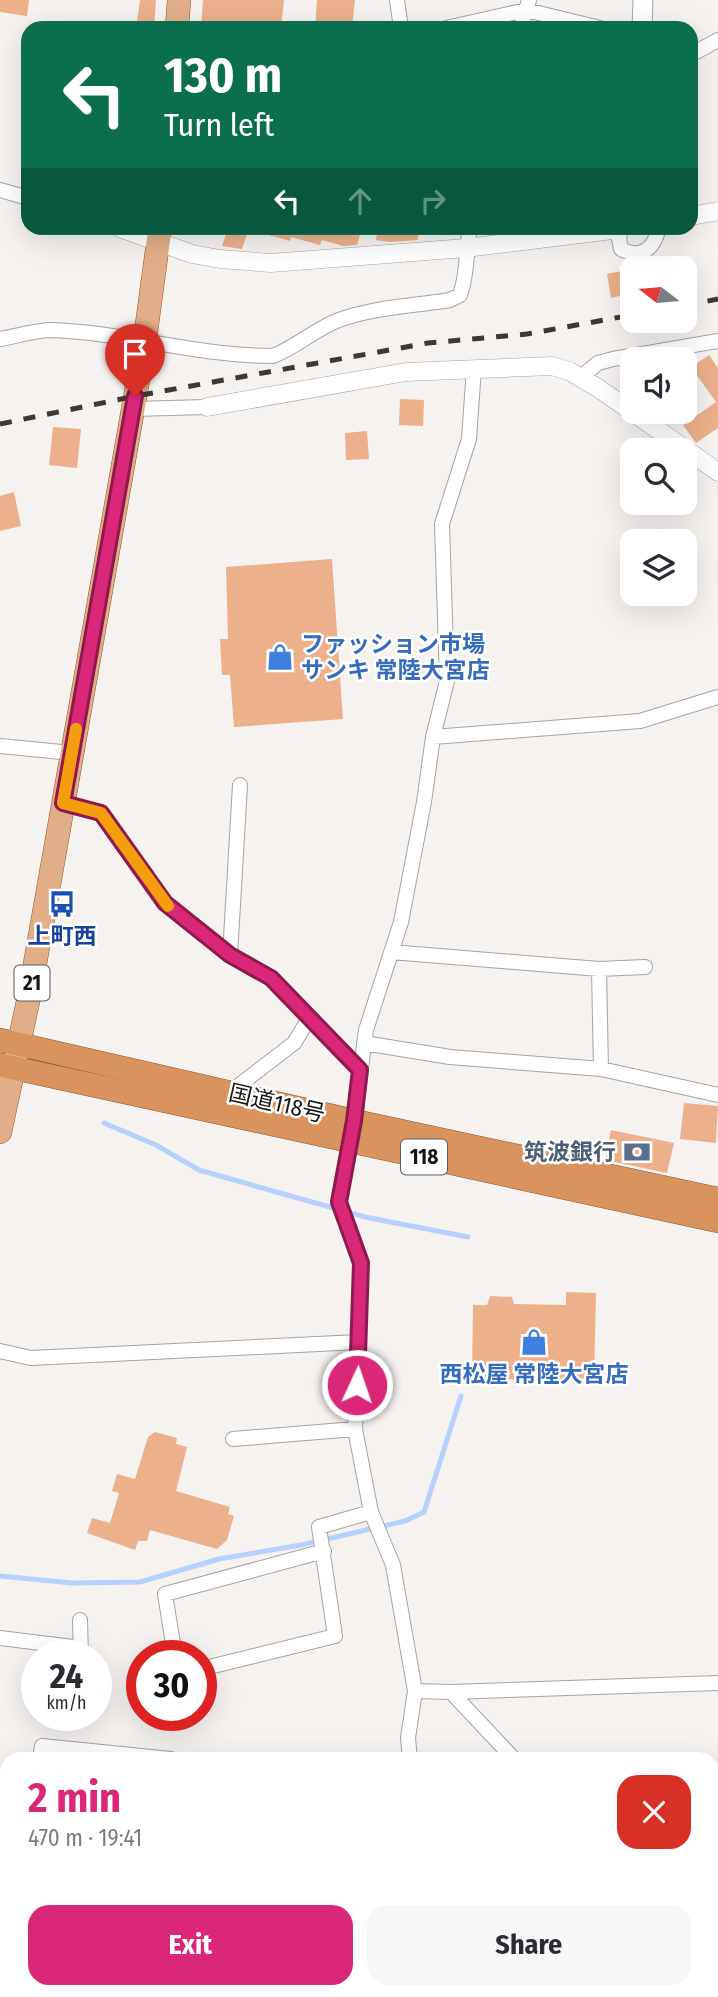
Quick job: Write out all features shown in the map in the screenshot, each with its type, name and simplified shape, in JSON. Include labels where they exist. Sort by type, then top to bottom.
[{"type":"highway","name":"国道118号","points":[[9,1042],[229,1093],[352,1131],[718,1221]]},
{"type":"highway","name":"国道118号","points":[[7,1067],[718,1199]]},
{"type":"main road","points":[[178,21],[179,0]]},
{"type":"main road","points":[[642,21],[643,0]]},
{"type":"main road","name":"21","points":[[0,1132],[9,1042],[30,992],[134,409],[159,235]]},
{"type":"street","points":[[397,0],[400,21]]},
{"type":"street","points":[[471,21],[527,5],[578,21]]},
{"type":"street","points":[[698,51],[718,40]]},
{"type":"street","points":[[0,190],[21,196]]},
{"type":"street","points":[[698,215],[718,211]]},
{"type":"street","points":[[160,235],[178,250],[220,259],[271,263],[466,248],[566,235]]},
{"type":"street","points":[[0,339],[50,330],[145,340],[201,351],[272,356],[316,331],[357,314],[450,300],[460,295],[465,281],[469,235]]},
{"type":"street","points":[[620,235],[621,249],[627,253],[643,253],[654,245],[657,235]]},
{"type":"street","points":[[581,377],[598,363],[613,359],[718,341]]},
{"type":"street","points":[[134,409],[207,407],[406,372],[552,366],[581,377],[718,471]]},
{"type":"street","points":[[409,1752],[408,1738],[415,1690],[393,1565],[371,1512],[355,1429],[361,1263],[339,1202],[366,1030],[406,895],[433,737],[447,681],[442,524],[470,439],[474,368]]},
{"type":"street","points":[[433,737],[640,722],[718,697]]},
{"type":"street","points":[[0,746],[72,753]]},
{"type":"street","points":[[230,955],[240,785]]},
{"type":"street","points":[[63,803],[101,813],[165,903],[230,955],[271,978],[360,1070]]},
{"type":"street","points":[[391,952],[599,970],[645,967]]},
{"type":"street","points":[[599,970],[601,1069]]},
{"type":"street","points":[[229,1093],[294,1043],[310,1017]]},
{"type":"street","points":[[364,1042],[450,1058],[601,1069],[718,1095]]},
{"type":"street","points":[[0,1351],[31,1358],[359,1342]]},
{"type":"street","points":[[233,1439],[355,1429]]},
{"type":"street","points":[[217,1665],[335,1636],[319,1527],[371,1512]]},
{"type":"street","points":[[172,1640],[164,1594],[324,1551]]},
{"type":"street","points":[[80,1620],[81,1640]]},
{"type":"street","points":[[0,1638],[21,1642]]},
{"type":"street","points":[[415,1690],[451,1692],[718,1683]]},
{"type":"street","points":[[451,1692],[507,1752]]},
{"type":"street","points":[[41,1752],[41,1746],[93,1752]]},
{"type":"building","points":[[0,0],[29,0],[27,16],[0,12]]},
{"type":"building","points":[[140,0],[156,0],[154,21],[137,21]]},
{"type":"building","points":[[203,0],[284,0],[282,21],[202,21]]},
{"type":"building","points":[[317,0],[355,0],[353,21],[316,21]]},
{"type":"building","points":[[226,235],[247,235],[242,249],[222,246]]},
{"type":"building","points":[[268,235],[360,235],[357,245],[343,246],[322,240],[320,245],[291,237],[290,241]]},
{"type":"building","points":[[377,235],[418,235],[418,240],[376,240]]},
{"type":"building","points":[[620,271],[620,296],[611,298],[607,274]]},
{"type":"building","points":[[709,355],[718,368],[718,428],[697,442],[697,438],[692,438],[683,425],[697,424],[697,415],[716,402],[697,375],[697,363]]},
{"type":"building","points":[[400,399],[424,400],[423,426],[399,425]]},
{"type":"building","points":[[53,427],[81,429],[77,468],[49,465]]},
{"type":"building","points":[[367,431],[369,459],[346,460],[345,433]]},
{"type":"building","points":[[14,492],[21,526],[0,531],[0,496]]},
{"type":"building","name":"ファッション市場 サンキ 常陸大宮店","points":[[332,559],[343,719],[234,727],[230,675],[222,675],[220,639],[228,639],[226,567]]},
{"type":"building","points":[[684,1103],[718,1106],[716,1143],[680,1139]]},
{"type":"building","points":[[611,1130],[674,1143],[667,1173],[605,1160]]},
{"type":"building","name":"西松屋 常陸大宮店","points":[[566,1292],[596,1293],[594,1381],[472,1379],[473,1305],[487,1305],[490,1296],[512,1297],[514,1304],[566,1305]]},
{"type":"building","points":[[155,1432],[177,1438],[176,1444],[187,1447],[176,1491],[230,1507],[228,1514],[234,1516],[227,1540],[217,1549],[150,1530],[147,1541],[138,1541],[135,1550],[87,1533],[92,1518],[110,1523],[119,1493],[112,1491],[117,1474],[135,1479],[148,1437]]},
{"type":"waterway","points":[[104,1123],[156,1145],[199,1170],[365,1217],[468,1237]]},
{"type":"waterway","points":[[0,1576],[72,1583],[140,1582],[219,1559],[301,1545],[405,1521],[424,1512],[461,1396]]},
{"type":"railway","points":[[697,303],[718,299]]},
{"type":"railway","points":[[0,424],[136,396],[428,343],[527,334],[620,317]]},
{"type":"slow traffic","points":[[76,729],[63,803],[101,813],[168,906]]},
{"type":"place","name":"ファッション市場 サンキ 常陸大宮店","points":[[280,657]]},
{"type":"place","name":"上町西","points":[[62,904]]},
{"type":"place","name":"筑波銀行","points":[[637,1152]]},
{"type":"place","name":"西松屋 常陸大宮店","points":[[534,1342]]},
{"type":"route","points":[[135,396],[63,803],[101,813],[165,903],[230,955],[271,978],[360,1070],[339,1202],[361,1263],[357,1385]]}]
